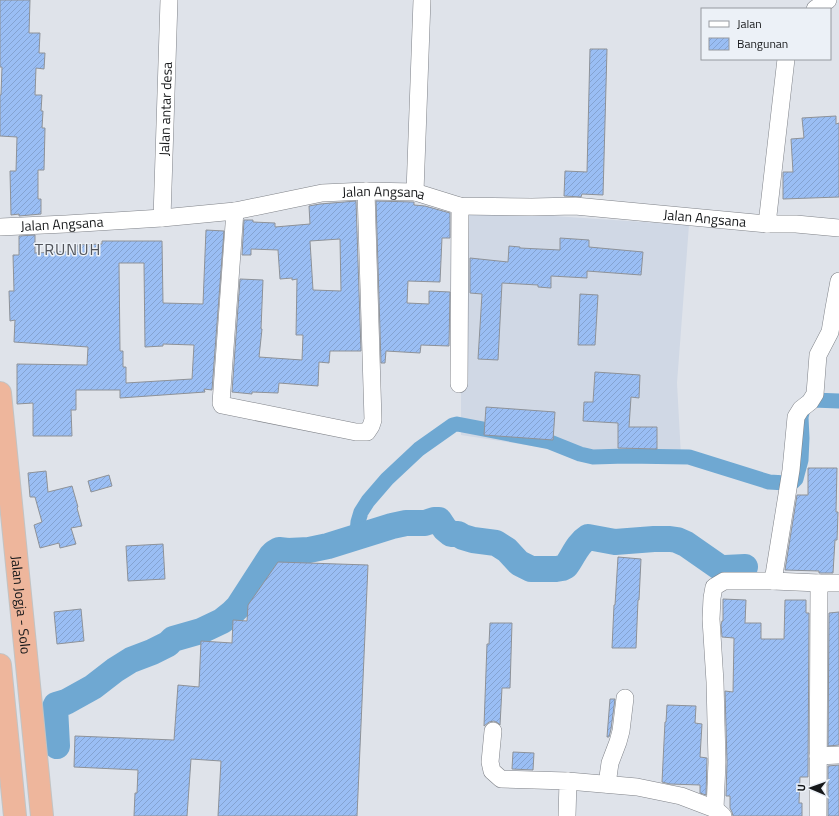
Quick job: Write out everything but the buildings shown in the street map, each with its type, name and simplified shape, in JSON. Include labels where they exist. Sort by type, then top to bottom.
[{"type":"highway","name":"Jalan Jogja - Solo","points":[[0,393],[42,816]]},
{"type":"highway","name":"Jalan Jogja - Solo","points":[[0,665],[4,750],[15,816]]},
{"type":"street","name":"Jalan antar desa","points":[[162,218],[169,0]]},
{"type":"street","points":[[415,192],[422,0]]},
{"type":"street","points":[[816,8],[828,0]]},
{"type":"street","points":[[767,224],[786,60]]},
{"type":"street","name":"Jalan Angsana","points":[[0,226],[66,224],[162,218],[235,211],[322,193],[366,191],[415,192],[460,206],[575,206],[767,224],[796,224],[839,228]]},
{"type":"street","points":[[235,211],[222,405],[356,432],[367,432],[373,420],[366,191]]},
{"type":"street","points":[[459,384],[460,206]]},
{"type":"street","points":[[774,581],[791,470],[796,417],[810,402],[815,394],[818,355],[830,332],[839,281]]},
{"type":"street","points":[[493,731],[490,762],[492,771],[501,779],[568,781],[637,787],[681,796],[719,812],[715,682],[711,619],[714,587],[724,582],[774,581],[839,583]]},
{"type":"street","points":[[818,816],[819,583]]},
{"type":"street","points":[[607,784],[610,762],[620,736],[625,698]]},
{"type":"street","points":[[818,756],[839,755]]},
{"type":"street","points":[[567,816],[568,781]]},
{"type":"shaded area","points":[[461,210],[689,225],[677,383],[681,456],[565,451],[461,435]]},
{"type":"waterway","points":[[352,538],[357,533],[361,512],[368,501],[387,479],[419,449],[453,425],[457,424],[550,442],[580,454],[593,457],[689,457],[769,482],[786,483],[793,482],[796,479],[801,460],[801,417],[806,404],[813,400],[839,401]]},
{"type":"waterway","points":[[57,746],[56,705],[66,702],[93,687],[131,660],[152,652],[168,644],[173,639],[201,631],[222,621],[238,607],[271,556],[279,550],[309,550],[328,546],[392,526],[406,523],[425,523],[439,520],[445,529],[451,534],[458,534],[473,540],[496,543],[507,550],[519,563],[531,569],[556,569],[566,566],[578,547],[588,537],[615,542],[654,539],[677,540],[686,544],[719,567],[745,567]]},
{"type":"district","name":"TRUNUH","points":[[68,249]]}]
